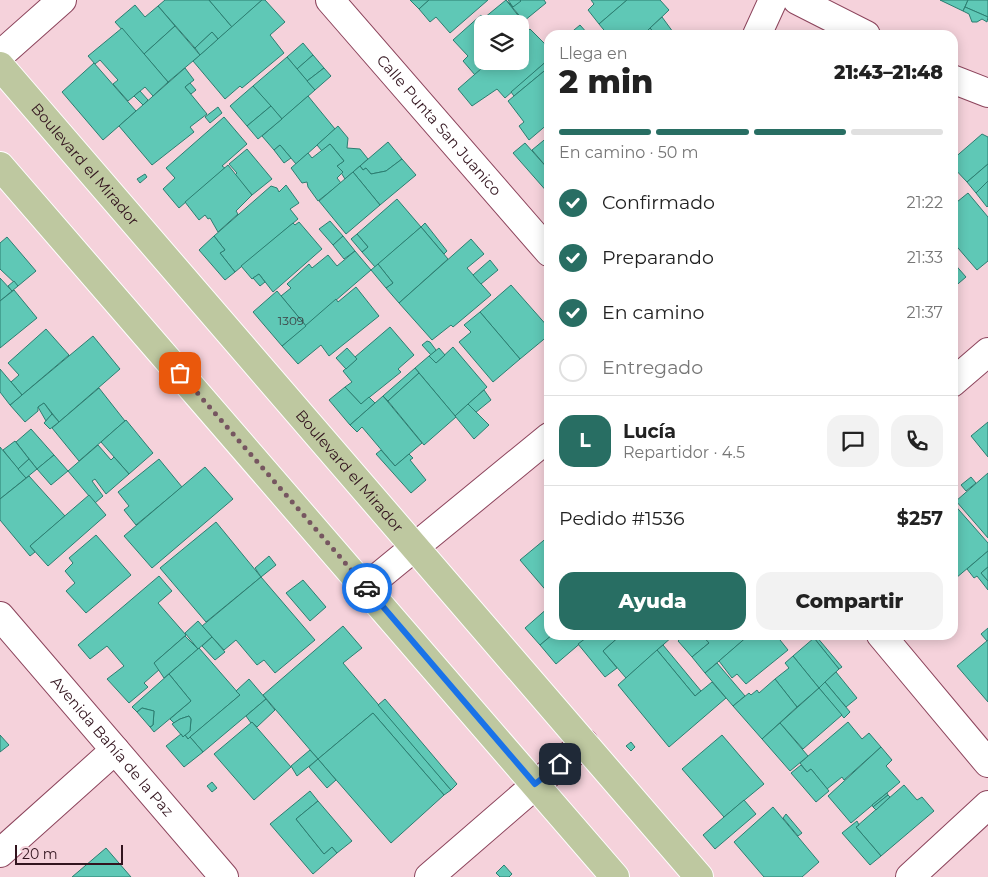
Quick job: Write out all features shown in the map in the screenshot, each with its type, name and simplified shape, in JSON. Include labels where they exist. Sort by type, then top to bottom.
[{"type":"main road","name":"Boulevard el Mirador","points":[[0,66],[700,877]]},
{"type":"main road","points":[[0,166],[615,877]]},
{"type":"street","points":[[0,55],[62,0]]},
{"type":"street","name":"Calle Punta San Juanico","points":[[330,0],[544,246]]},
{"type":"street","points":[[759,30],[773,0]]},
{"type":"street","points":[[797,0],[856,30]]},
{"type":"street","points":[[958,81],[988,93]]},
{"type":"street","points":[[958,378],[988,352]]},
{"type":"street","points":[[366,587],[544,441]]},
{"type":"street","name":"Avenida Bahía de la Paz","points":[[0,616],[224,877]]},
{"type":"street","points":[[885,640],[988,763]]},
{"type":"street","points":[[429,877],[584,743]]},
{"type":"street","points":[[0,854],[115,750]]},
{"type":"street","points":[[910,877],[988,806]]},
{"type":"building","points":[[165,0],[209,0],[232,27],[218,39],[212,32],[195,48],[158,6]]},
{"type":"building","points":[[209,0],[262,0],[232,27]]},
{"type":"building","points":[[262,0],[265,0],[285,22],[270,35],[284,53],[242,88],[240,86],[225,99],[193,61]]},
{"type":"building","points":[[410,0],[429,0],[419,9]]},
{"type":"building","points":[[429,0],[488,0],[450,33],[436,17],[430,22],[419,9]]},
{"type":"building","points":[[506,0],[513,7],[520,0],[544,0],[546,3],[529,17],[529,15],[519,15]]},
{"type":"building","points":[[506,0],[518,15],[488,15]]},
{"type":"building","points":[[508,0],[520,0],[521,1],[513,7]]},
{"type":"building","points":[[591,0],[627,0],[599,24],[588,10],[594,4]]},
{"type":"building","points":[[627,0],[660,0],[669,10],[648,30],[604,30],[599,24]]},
{"type":"building","points":[[940,0],[968,0],[963,11]]},
{"type":"building","points":[[968,0],[988,0],[988,17],[965,7]]},
{"type":"building","points":[[135,5],[145,17],[158,6],[175,26],[144,54],[115,22]]},
{"type":"building","points":[[965,7],[988,17],[987,22],[982,19],[972,22],[969,14],[963,11]]},
{"type":"building","points":[[662,17],[672,30],[652,30],[650,28]]},
{"type":"building","points":[[474,21],[474,70],[480,70],[475,75],[463,61],[468,56],[453,40]]},
{"type":"building","points":[[580,25],[584,30],[574,30]]},
{"type":"building","points":[[175,26],[200,55],[168,82],[144,54]]},
{"type":"building","points":[[122,28],[168,82],[153,96],[145,87],[128,101],[113,84],[118,80],[100,60],[95,64],[88,56]]},
{"type":"building","points":[[530,29],[544,43],[544,63],[505,98],[497,89],[472,106],[458,89],[480,70],[529,70]]},
{"type":"building","points":[[212,32],[218,39],[200,55],[195,48]]},
{"type":"building","points":[[303,43],[313,55],[297,69],[287,57]]},
{"type":"building","points":[[313,55],[324,68],[307,81],[297,69]]},
{"type":"building","points":[[287,57],[315,90],[282,119],[253,86]]},
{"type":"building","points":[[94,63],[136,111],[103,140],[62,92]]},
{"type":"building","points":[[544,63],[544,71],[514,96],[511,92]]},
{"type":"building","points":[[185,68],[194,80],[185,87],[207,114],[190,127],[194,132],[152,165],[119,126]]},
{"type":"building","points":[[324,68],[331,76],[315,90],[307,81]]},
{"type":"building","points":[[544,71],[544,127],[529,140],[519,126],[524,122],[508,101]]},
{"type":"building","points":[[190,83],[196,90],[191,94],[185,87]]},
{"type":"building","points":[[253,86],[271,106],[247,126],[230,106]]},
{"type":"building","points":[[140,91],[148,100],[143,105],[134,96]]},
{"type":"building","points":[[308,96],[335,129],[296,164],[280,145],[274,150],[262,136]]},
{"type":"building","points":[[271,106],[282,119],[258,139],[247,126]]},
{"type":"building","points":[[218,107],[222,113],[210,123],[205,117]]},
{"type":"building","points":[[224,117],[247,144],[222,166],[225,168],[179,208],[163,189],[175,178],[166,168]]},
{"type":"building","points":[[338,126],[348,138],[347,148],[360,149],[368,159],[345,179],[337,166],[344,161],[330,144],[322,151],[317,145]]},
{"type":"building","points":[[982,134],[988,137],[988,164],[967,182],[958,172],[958,155]]},
{"type":"building","points":[[544,140],[544,164],[532,150]]},
{"type":"building","points":[[388,142],[402,159],[386,171],[371,174],[366,168],[363,170],[360,166]]},
{"type":"building","points":[[525,143],[544,164],[544,188],[513,153]]},
{"type":"building","points":[[330,144],[344,161],[337,166],[343,172],[337,178],[341,183],[318,201],[308,187],[307,182],[302,183],[291,168],[308,153],[312,158]]},
{"type":"building","points":[[280,145],[291,158],[284,163],[274,150]]},
{"type":"building","points":[[247,149],[272,179],[252,195],[235,175],[237,173],[229,164]]},
{"type":"building","points":[[402,159],[416,175],[380,205],[353,172],[360,166],[363,170],[366,168],[371,174],[386,171]]},
{"type":"building","points":[[988,164],[988,181],[976,193],[967,182]]},
{"type":"building","points":[[228,165],[252,195],[236,211],[238,214],[218,232],[210,218],[208,219],[205,215],[199,220],[185,202]]},
{"type":"building","points":[[353,172],[380,205],[346,234],[319,201]]},
{"type":"building","points":[[145,174],[147,177],[140,183],[137,179]]},
{"type":"building","points":[[988,181],[988,206],[987,207],[976,193]]},
{"type":"building","points":[[286,185],[299,203],[290,209],[298,219],[235,272],[220,253],[225,250],[214,236],[271,186],[277,188],[279,192]]},
{"type":"building","points":[[968,193],[988,217],[988,261],[977,270],[958,248],[958,201]]},
{"type":"building","points":[[397,199],[421,227],[375,267],[362,252],[368,247],[357,234]]},
{"type":"building","points":[[330,221],[343,236],[333,245],[319,229]]},
{"type":"building","points":[[299,222],[322,249],[273,292],[259,274],[252,279],[241,266],[293,223],[295,225]]},
{"type":"building","points":[[425,223],[447,251],[444,254],[421,227]]},
{"type":"building","points":[[421,227],[448,259],[399,303],[386,288],[393,283],[378,264]]},
{"type":"building","points":[[357,234],[368,247],[362,252],[351,239]]},
{"type":"building","points":[[214,236],[225,250],[220,253],[235,272],[225,280],[199,250]]},
{"type":"building","points":[[343,236],[355,251],[344,259],[333,245]]},
{"type":"building","points":[[7,237],[36,271],[18,286],[0,269],[0,243]]},
{"type":"building","points":[[471,239],[484,254],[467,268],[491,295],[453,327],[451,325],[432,340],[399,303]]},
{"type":"building","points":[[355,251],[371,270],[306,326],[281,296],[291,288],[287,284],[309,264],[312,268],[328,255],[337,266]]},
{"type":"building","points":[[490,260],[498,270],[481,284],[473,275]]},
{"type":"building","points":[[378,264],[393,283],[386,288],[371,270]]},
{"type":"building","points":[[958,268],[966,277],[958,284]]},
{"type":"building","points":[[259,274],[265,282],[260,286],[253,278]]},
{"type":"building","points":[[0,278],[12,291],[0,301]]},
{"type":"building","points":[[14,281],[18,286],[12,291],[8,286]]},
{"type":"building","points":[[511,285],[544,322],[544,339],[520,359],[480,312]]},
{"type":"building","points":[[356,287],[379,316],[329,356],[321,345],[298,364],[282,346],[336,299],[338,302]]},
{"type":"building","points":[[14,290],[37,318],[0,348],[0,301]]},
{"type":"building","points":[[277,291],[306,326],[282,346],[253,312]]},
{"type":"building","points":[[480,312],[520,359],[493,382],[459,342],[471,332],[464,325]]},
{"type":"building","points":[[390,327],[414,355],[398,369],[401,372],[361,404],[345,387],[352,382],[343,371],[357,359],[355,357]]},
{"type":"building","points":[[46,329],[69,355],[22,395],[11,382],[19,375],[8,363]]},
{"type":"building","points":[[93,336],[120,369],[59,422],[44,403],[25,422],[10,405]]},
{"type":"building","points":[[427,341],[436,350],[431,355],[422,345]]},
{"type":"building","points":[[453,347],[487,387],[455,416],[415,368],[429,356],[436,363]]},
{"type":"building","points":[[347,348],[357,359],[346,369],[336,358]]},
{"type":"building","points":[[439,348],[445,355],[436,363],[429,356]]},
{"type":"building","points":[[415,368],[419,373],[388,401],[383,396]]},
{"type":"building","points":[[0,369],[22,395],[10,405],[0,392]]},
{"type":"building","points":[[419,373],[456,417],[424,445],[388,401]]},
{"type":"building","points":[[345,387],[361,404],[369,397],[375,403],[350,425],[329,400]]},
{"type":"building","points":[[99,388],[125,421],[79,461],[52,428]]},
{"type":"building","points":[[484,390],[491,400],[475,413],[468,404]]},
{"type":"building","points":[[383,396],[422,443],[395,466],[362,427],[357,432],[350,425]]},
{"type":"building","points":[[44,403],[52,414],[46,421],[38,407]]},
{"type":"building","points":[[468,404],[489,425],[474,439],[455,416]]},
{"type":"building","points":[[52,414],[59,422],[50,429],[44,423]]},
{"type":"building","points":[[126,420],[153,453],[129,474],[101,442]]},
{"type":"building","points":[[988,422],[988,457],[971,436]]},
{"type":"building","points":[[31,429],[54,455],[37,469],[16,442]]},
{"type":"building","points":[[15,441],[29,459],[18,469],[3,450]]},
{"type":"building","points":[[98,445],[111,460],[114,457],[129,474],[106,494],[95,479],[92,481],[103,496],[95,503],[68,471]]},
{"type":"building","points":[[0,447],[26,478],[0,499]]},
{"type":"building","points":[[381,450],[395,466],[409,454],[413,458],[410,460],[426,480],[411,493],[376,454]]},
{"type":"building","points":[[54,455],[68,471],[51,485],[37,469]]},
{"type":"building","points":[[29,459],[37,469],[26,478],[18,469]]},
{"type":"building","points":[[159,459],[182,487],[136,525],[124,510],[129,506],[118,492]]},
{"type":"building","points":[[205,467],[233,499],[152,568],[124,536]]},
{"type":"building","points":[[988,473],[988,538],[958,503],[958,499]]},
{"type":"building","points":[[29,476],[65,516],[30,546],[35,552],[30,556],[0,520],[0,499]]},
{"type":"building","points":[[971,477],[976,483],[966,491],[961,485]]},
{"type":"building","points":[[89,495],[106,515],[48,566],[30,546]]},
{"type":"building","points":[[958,509],[988,543],[988,551],[958,576]]},
{"type":"building","points":[[216,522],[261,577],[206,622],[160,568]]},
{"type":"building","points":[[96,535],[131,575],[86,613],[66,591],[75,583],[65,571],[73,563],[69,558]]},
{"type":"building","points":[[544,540],[544,588],[520,560]]},
{"type":"building","points":[[988,551],[988,567],[981,573],[988,581],[988,590],[977,576],[974,578],[967,569]]},
{"type":"building","points":[[269,556],[276,565],[261,577],[255,568]]},
{"type":"building","points":[[988,567],[988,581],[981,573]]},
{"type":"building","points":[[159,576],[172,591],[158,603],[186,635],[154,663],[160,669],[144,683],[148,687],[129,703],[107,679],[124,666],[107,646],[90,659],[78,645]]},
{"type":"building","points":[[261,577],[315,640],[275,673],[264,660],[257,665],[236,640],[224,650],[202,626]]},
{"type":"building","points":[[303,580],[326,607],[310,621],[286,593]]},
{"type":"building","points":[[544,611],[544,640],[546,640],[540,645],[525,628]]},
{"type":"building","points":[[198,621],[212,637],[198,649],[185,633]]},
{"type":"building","points":[[343,626],[362,648],[343,663],[451,790],[444,795],[373,713],[318,759],[263,695]]},
{"type":"building","points":[[988,628],[988,640],[987,641],[981,634]]},
{"type":"building","points":[[185,636],[198,649],[164,678],[154,663]]},
{"type":"building","points":[[212,637],[225,652],[215,660],[202,646]]},
{"type":"building","points":[[546,640],[584,640],[556,664],[540,645]]},
{"type":"building","points":[[583,640],[615,640],[603,651],[617,668],[605,677],[578,644]]},
{"type":"building","points":[[615,640],[669,640],[626,678],[603,651]]},
{"type":"building","points":[[706,640],[709,643],[692,657],[678,641]]},
{"type":"building","points":[[706,640],[744,640],[705,673],[692,657],[709,643]]},
{"type":"building","points":[[743,640],[780,640],[788,650],[746,684],[737,674],[732,678],[719,661]]},
{"type":"building","points":[[812,640],[816,640],[839,669],[819,688],[793,656]]},
{"type":"building","points":[[816,640],[819,640],[842,667],[839,669]]},
{"type":"building","points":[[988,640],[988,702],[957,666]]},
{"type":"building","points":[[663,645],[701,691],[695,696],[657,650]]},
{"type":"building","points":[[199,648],[240,695],[188,739],[185,735],[190,731],[191,719],[189,716],[174,723],[170,719],[191,701],[169,674]]},
{"type":"building","points":[[657,650],[695,696],[712,682],[726,698],[669,747],[618,685]]},
{"type":"building","points":[[793,656],[819,688],[797,707],[775,679],[789,668],[785,663]]},
{"type":"building","points":[[717,663],[745,696],[733,706],[705,673]]},
{"type":"building","points":[[836,672],[857,698],[846,707],[825,682]]},
{"type":"building","points":[[169,674],[191,701],[154,732],[150,727],[153,725],[154,711],[142,708],[137,712],[132,707]]},
{"type":"building","points":[[249,679],[266,699],[203,752],[190,737],[240,695],[236,691]]},
{"type":"building","points":[[775,679],[797,707],[762,739],[733,706],[749,693],[751,695],[757,690],[759,693]]},
{"type":"building","points":[[825,682],[850,712],[844,718],[819,688]]},
{"type":"building","points":[[819,688],[842,715],[803,749],[780,723]]},
{"type":"building","points":[[266,699],[275,710],[257,727],[246,716]]},
{"type":"building","points":[[385,699],[457,784],[451,790],[378,705]]},
{"type":"building","points":[[142,708],[154,711],[153,725],[150,727],[137,712]]},
{"type":"building","points":[[373,713],[444,795],[391,843],[318,759]]},
{"type":"building","points":[[189,716],[191,719],[190,731],[183,737],[172,724]]},
{"type":"building","points":[[252,722],[291,767],[254,800],[214,754]]},
{"type":"building","points":[[848,722],[862,739],[869,733],[881,747],[844,780],[842,777],[827,789],[811,769],[807,772],[800,763]]},
{"type":"building","points":[[780,723],[808,756],[790,771],[762,739]]},
{"type":"building","points":[[181,734],[183,737],[185,735],[188,739],[190,737],[203,752],[184,767],[166,746]]},
{"type":"building","points":[[0,735],[9,745],[0,752]]},
{"type":"building","points":[[722,735],[764,784],[724,817],[682,769]]},
{"type":"building","points":[[631,742],[635,747],[631,751],[626,746]]},
{"type":"building","points":[[881,747],[892,760],[886,766],[900,782],[851,823],[828,796]]},
{"type":"building","points":[[310,750],[318,759],[297,776],[291,766]]},
{"type":"building","points":[[318,759],[336,780],[327,788],[309,767]]},
{"type":"building","points":[[801,765],[807,772],[811,769],[829,791],[816,802],[791,773]]},
{"type":"building","points":[[212,782],[217,788],[212,792],[207,786]]},
{"type":"building","points":[[904,785],[917,800],[922,797],[934,811],[881,856],[856,827]]},
{"type":"building","points":[[310,791],[318,801],[296,819],[324,854],[332,847],[337,853],[313,874],[270,824]]},
{"type":"building","points":[[887,793],[888,795],[873,807],[872,805]]},
{"type":"building","points":[[888,795],[890,797],[876,810],[873,807]]},
{"type":"building","points":[[744,800],[756,814],[715,849],[703,835]]},
{"type":"building","points":[[318,801],[352,841],[337,853],[332,847],[324,854],[296,819]]},
{"type":"building","points":[[773,807],[819,862],[802,877],[764,877],[734,842]]},
{"type":"building","points":[[786,814],[802,833],[798,836],[783,818]]},
{"type":"building","points":[[857,821],[859,825],[856,827],[881,856],[870,865],[842,833]]},
{"type":"building","points":[[106,848],[131,877],[72,877]]},
{"type":"building","points":[[504,865],[512,874],[509,877],[500,877],[496,873]]},
{"type":"way so far","points":[[180,373],[367,588]]},
{"type":"route","points":[[367,588],[535,784],[560,764]]}]
